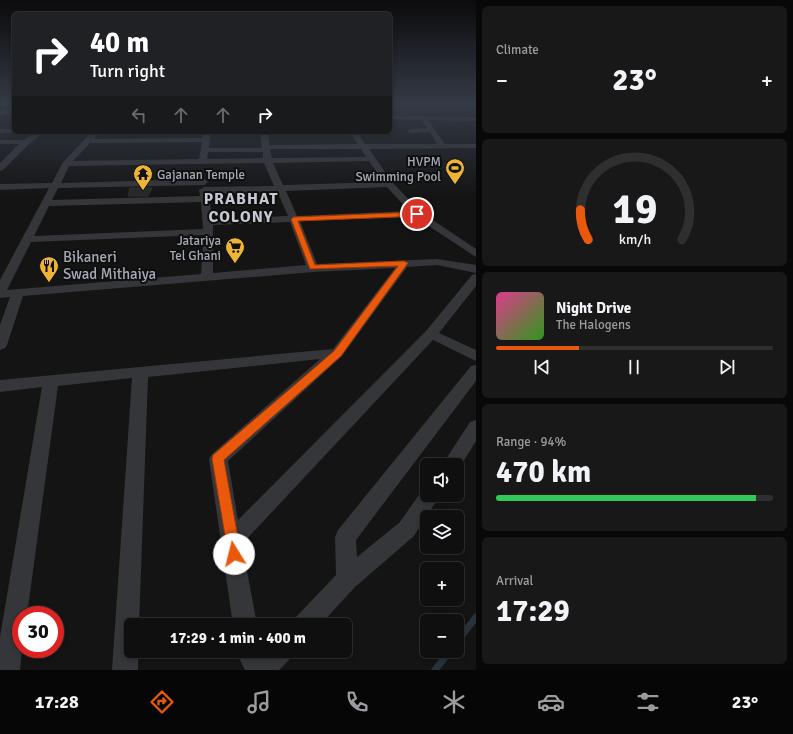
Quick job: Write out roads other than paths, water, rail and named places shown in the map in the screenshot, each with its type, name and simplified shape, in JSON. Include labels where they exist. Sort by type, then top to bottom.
[{"type":"street","points":[[0,168],[26,142],[37,134]]},
{"type":"street","points":[[0,293],[66,164],[94,134]]},
{"type":"street","points":[[151,141],[155,134]]},
{"type":"street","points":[[264,134],[268,162],[281,188],[313,268]]},
{"type":"street","points":[[354,134],[370,159],[389,184],[417,214],[476,254]]},
{"type":"street","points":[[434,134],[442,145]]},
{"type":"street","points":[[87,141],[151,141],[207,136],[203,163],[208,227],[207,276]]},
{"type":"street","points":[[0,142],[26,142]]},
{"type":"street","points":[[204,150],[266,150],[266,147],[363,148],[442,145],[476,146]]},
{"type":"street","points":[[0,157],[12,157]]},
{"type":"street","points":[[66,164],[268,162],[370,159]]},
{"type":"street","points":[[46,203],[204,191],[389,184]]},
{"type":"street","points":[[0,187],[55,185],[204,191]]},
{"type":"street","points":[[28,239],[208,227],[294,219],[417,214]]},
{"type":"street","points":[[0,293],[313,268],[404,263],[437,262],[476,269]]},
{"type":"street","points":[[245,618],[218,459],[337,353],[404,263]]},
{"type":"street","points":[[232,540],[431,334],[476,278]]},
{"type":"street","points":[[0,345],[5,320],[18,292]]},
{"type":"street","points":[[431,334],[476,356]]},
{"type":"street","points":[[0,386],[337,353]]},
{"type":"street","points":[[347,579],[345,537],[476,370]]},
{"type":"street","points":[[125,670],[140,373]]},
{"type":"street","points":[[7,670],[51,381]]},
{"type":"street","points":[[456,458],[476,427]]},
{"type":"street","points":[[311,618],[347,579],[407,530],[425,502]]},
{"type":"street","points":[[251,658],[258,665],[267,665],[274,658]]},
{"type":"waterway","points":[[464,633],[476,617]]},
{"type":"waterway","points":[[435,670],[444,658]]},
{"type":"place","name":"HVPM Swimming Pool","points":[[455,185]]},
{"type":"place","name":"Gajanan Temple","points":[[143,191]]},
{"type":"place","name":"Jatariya Tel Ghani","points":[[235,264]]},
{"type":"place","name":"Bikaneri Swad Mithaiya","points":[[49,283]]},
{"type":"district","name":"PRABHAT COLONY","points":[[241,207]]}]
